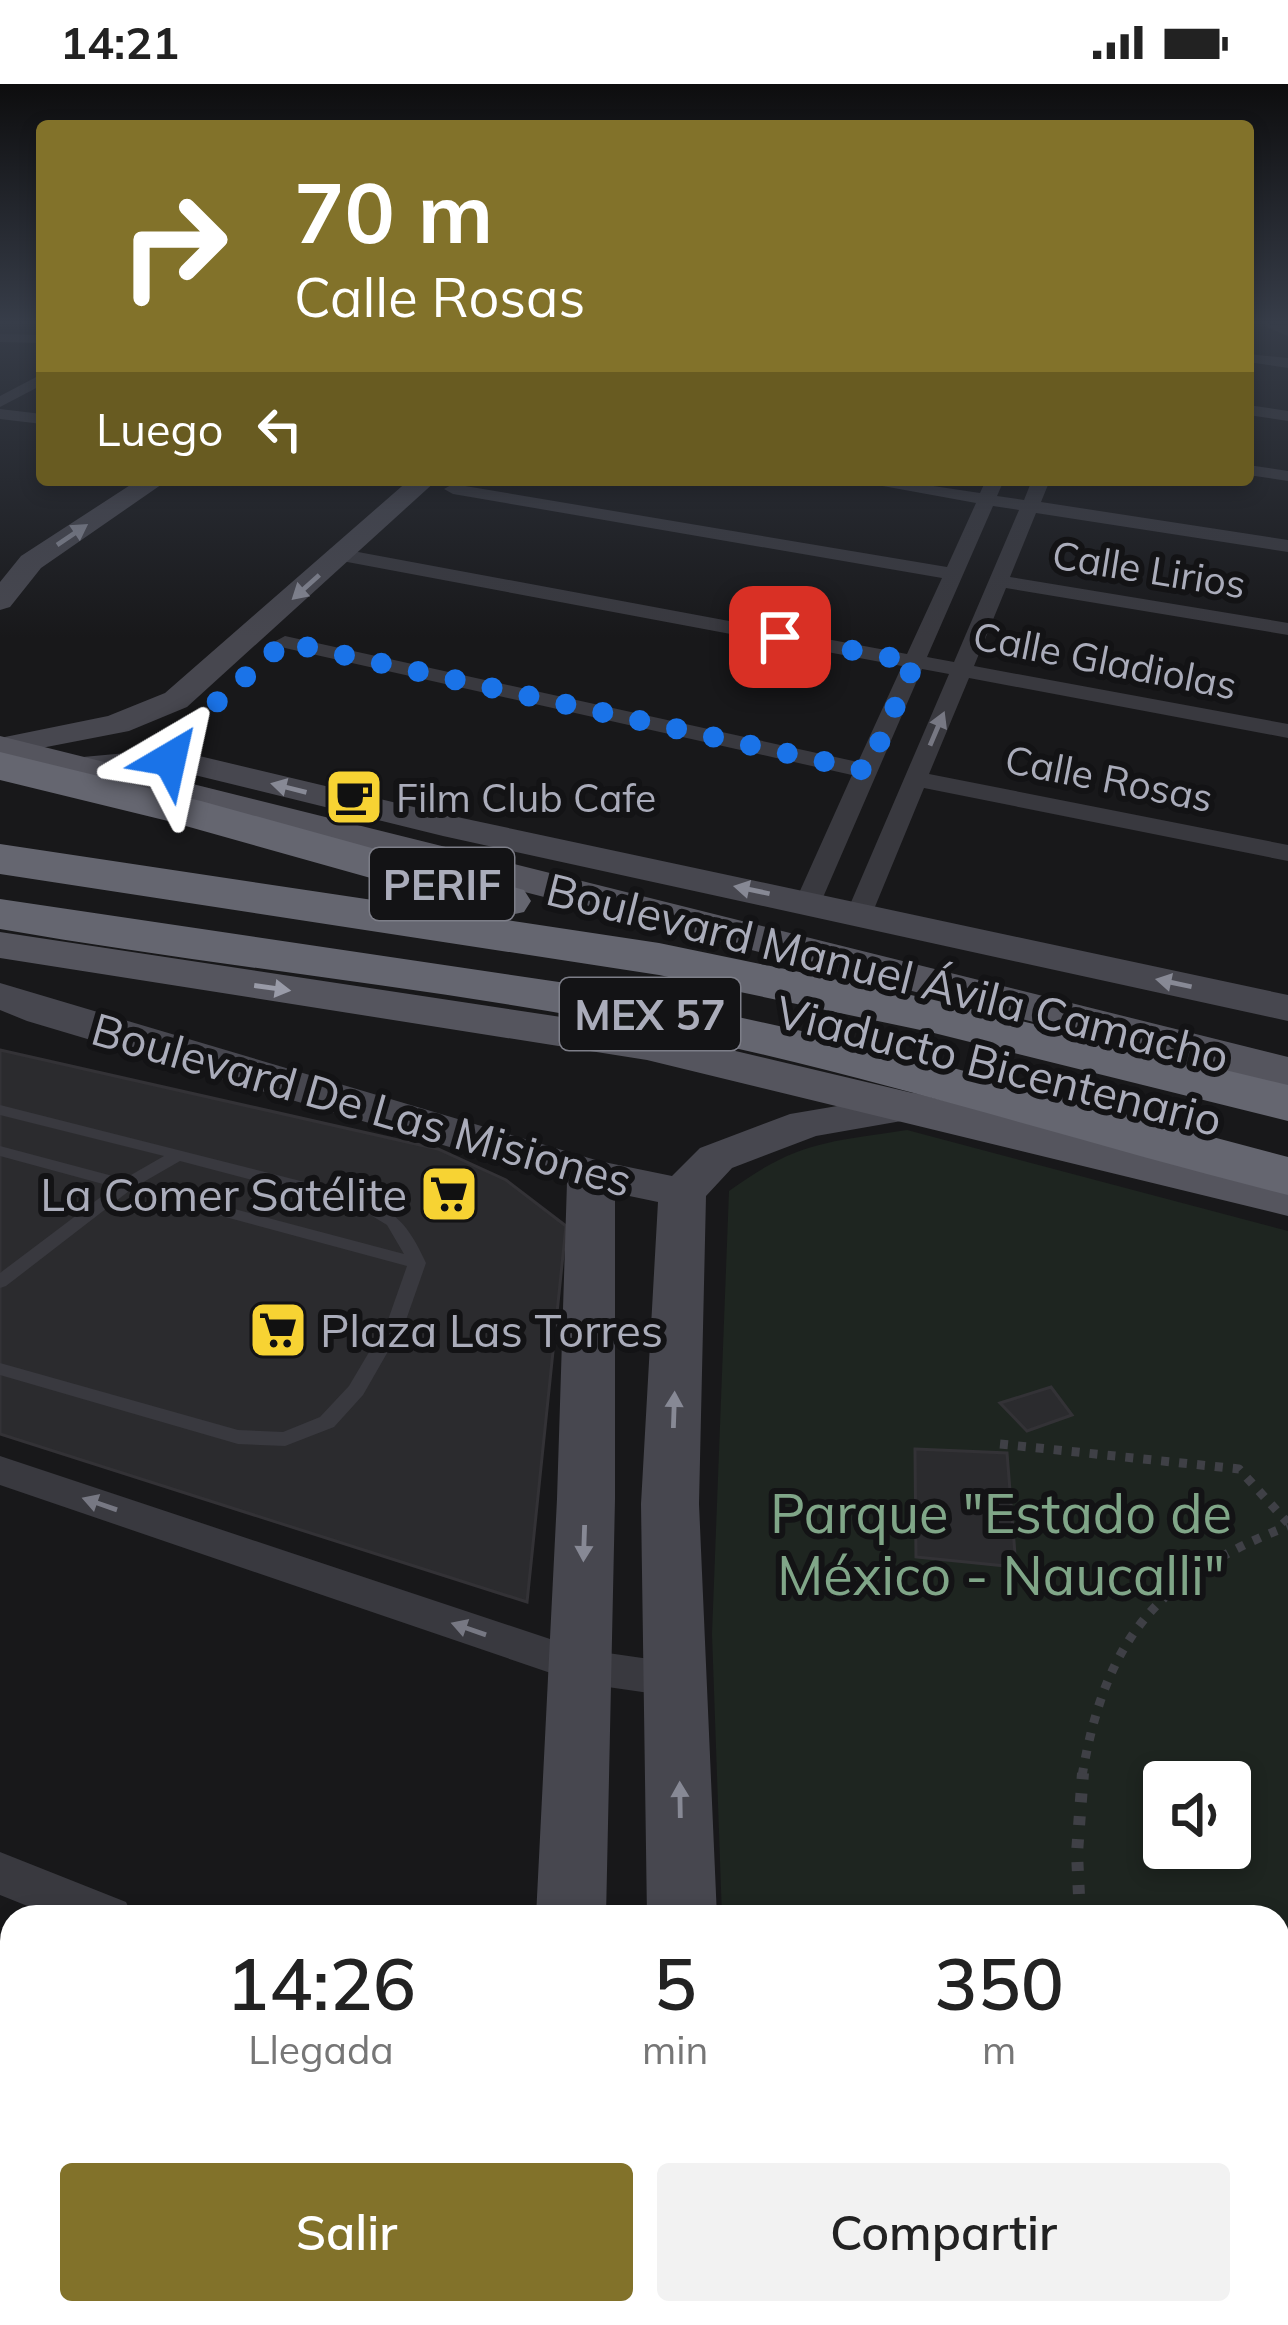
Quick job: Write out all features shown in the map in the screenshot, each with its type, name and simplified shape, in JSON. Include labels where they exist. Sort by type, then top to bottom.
[{"type":"highway","name":"PERIF","points":[[1,753],[184,811],[545,911],[726,953],[884,1003]]},
{"type":"highway","name":"Boulevard Manuel Ávila Camacho","points":[[0,860],[103,880],[571,944],[884,1003],[1288,1103]]},
{"type":"highway","name":"Viaducto Bicentenario","points":[[0,880],[122,904],[697,991],[1288,1136]]},
{"type":"highway","name":"Boulevard Manuel Ávila Camacho","points":[[0,914],[120,937],[444,976],[709,1025],[1288,1175]]},
{"type":"main road","name":"Boulevard Manuel Ávila Camacho","points":[[1,753],[178,775],[834,962],[1288,1072]]},
{"type":"main road","points":[[0,945],[647,1045],[1288,1198]]},
{"type":"street","points":[[1254,471],[1288,476]]},
{"type":"street","points":[[0,601],[24,550],[99,486]]},
{"type":"street","points":[[0,563],[144,486]]},
{"type":"street","points":[[1,753],[117,724],[176,700],[342,555],[443,486]]},
{"type":"street","points":[[444,486],[374,562],[184,731],[178,775],[443,825],[1288,1008]]},
{"type":"street","points":[[464,486],[954,574]]},
{"type":"street","points":[[939,486],[991,490],[1030,506],[1288,546]]},
{"type":"street","points":[[859,914],[1038,486]]},
{"type":"street","points":[[808,902],[991,490]]},
{"type":"street","name":"Calle Gladiolas","points":[[342,555],[1288,730]]},
{"type":"street","name":"Calle Lirios","points":[[999,581],[1288,629]]},
{"type":"street","points":[[285,642],[867,771]]},
{"type":"street","name":"Calle Rosas","points":[[916,779],[1288,853]]},
{"type":"street","name":"Boulevard De Las Misiones","points":[[0,995],[21,1013],[591,1174],[682,1193]]},
{"type":"street","points":[[682,1905],[670,1504],[682,1193],[716,1158],[806,1124],[914,1106]]},
{"type":"street","points":[[571,1905],[591,1174]]},
{"type":"street","points":[[0,1470],[580,1666],[677,1680]]},
{"type":"street","points":[[0,1873],[79,1905]]},
{"type":"lane","points":[[0,1110],[381,1211],[400,1225],[417,1264],[397,1320],[356,1390],[327,1422],[285,1438],[238,1437],[0,1369]]},
{"type":"lane","points":[[0,1151],[417,1264]]},
{"type":"lane","points":[[0,1282],[126,1185],[176,1156]]},
{"type":"path","points":[[1000,1444],[1239,1468],[1288,1524],[1248,1537],[1186,1578],[1148,1613],[1120,1648],[1097,1701],[1077,1782],[1079,1905]]},
{"type":"green space","name":"Parque \"Estado de México - Naucalli\"","points":[[907,1130],[1288,1231],[1288,1905],[722,1905],[712,1634],[729,1191],[774,1162],[813,1147]]},
{"type":"building","name":"Plaza Las Torres","points":[[0,1050],[438,1149],[506,1180],[566,1226],[527,1602],[0,1434]]},
{"type":"building","points":[[1051,1387],[1072,1415],[1027,1431],[1000,1403]]},
{"type":"building","points":[[915,1449],[1007,1453],[1016,1567],[916,1557]]},
{"type":"place","name":"Film Club Cafe","points":[[354,797]]},
{"type":"place","name":"La Comer Satélite","points":[[449,1194]]},
{"type":"place","name":"Plaza Las Torres","points":[[278,1330]]},
{"type":"route","points":[[170,759],[184,731],[285,642],[867,771],[915,662],[780,637]]}]
